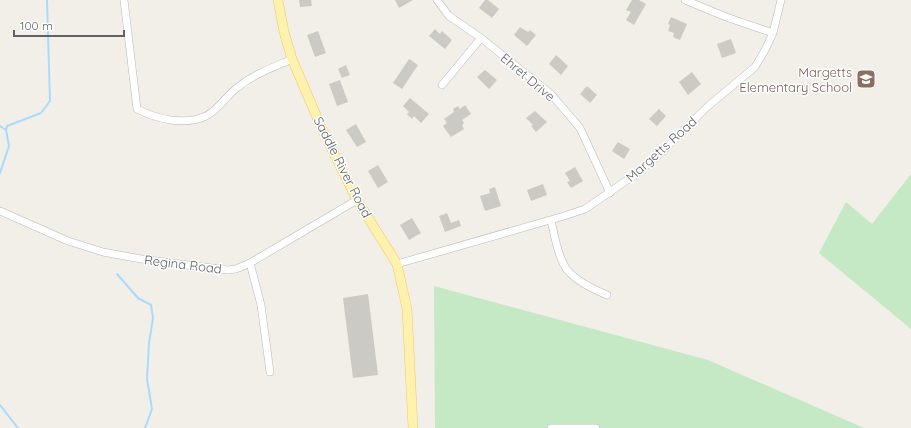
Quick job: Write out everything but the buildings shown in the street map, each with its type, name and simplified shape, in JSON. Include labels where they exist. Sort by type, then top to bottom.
[{"type":"main road","name":"Saddle River Road","points":[[278,0],[284,32],[292,59],[322,129],[357,200],[397,264],[406,308],[413,428]]},
{"type":"street","points":[[124,0],[137,109],[151,116],[172,120],[190,120],[206,116],[237,87],[253,76],[292,59]]},
{"type":"street","name":"Ehret Drive","points":[[437,0],[449,16],[481,38],[551,94],[580,128],[610,193]]},
{"type":"street","points":[[685,0],[773,33]]},
{"type":"street","name":"Margetts Road","points":[[397,264],[585,209],[610,193],[636,174],[663,151],[707,107],[755,66],[773,33],[781,0]]},
{"type":"street","points":[[442,84],[481,38]]},
{"type":"street","name":"Regina Road","points":[[0,211],[68,240],[103,252],[141,259],[227,270],[236,269],[250,263],[357,200]]},
{"type":"street","points":[[551,220],[564,266],[589,288],[607,295]]},
{"type":"street","points":[[250,263],[261,305],[270,372]]},
{"type":"street","points":[[551,428],[596,428]]},
{"type":"green space","points":[[911,174],[911,329],[819,253],[846,202],[872,224]]},
{"type":"green space","points":[[434,286],[708,360],[864,428],[435,428]]},
{"type":"waterway","points":[[6,130],[7,126],[41,113],[50,101],[47,0]]},
{"type":"waterway","points":[[0,126],[6,130],[9,146],[0,173]]},
{"type":"waterway","points":[[117,274],[138,298],[151,305],[153,318],[149,343],[147,379],[152,409],[145,428]]},
{"type":"waterway","points":[[0,405],[18,428]]},
{"type":"place","name":"Margetts Elementary School","points":[[866,79]]}]
